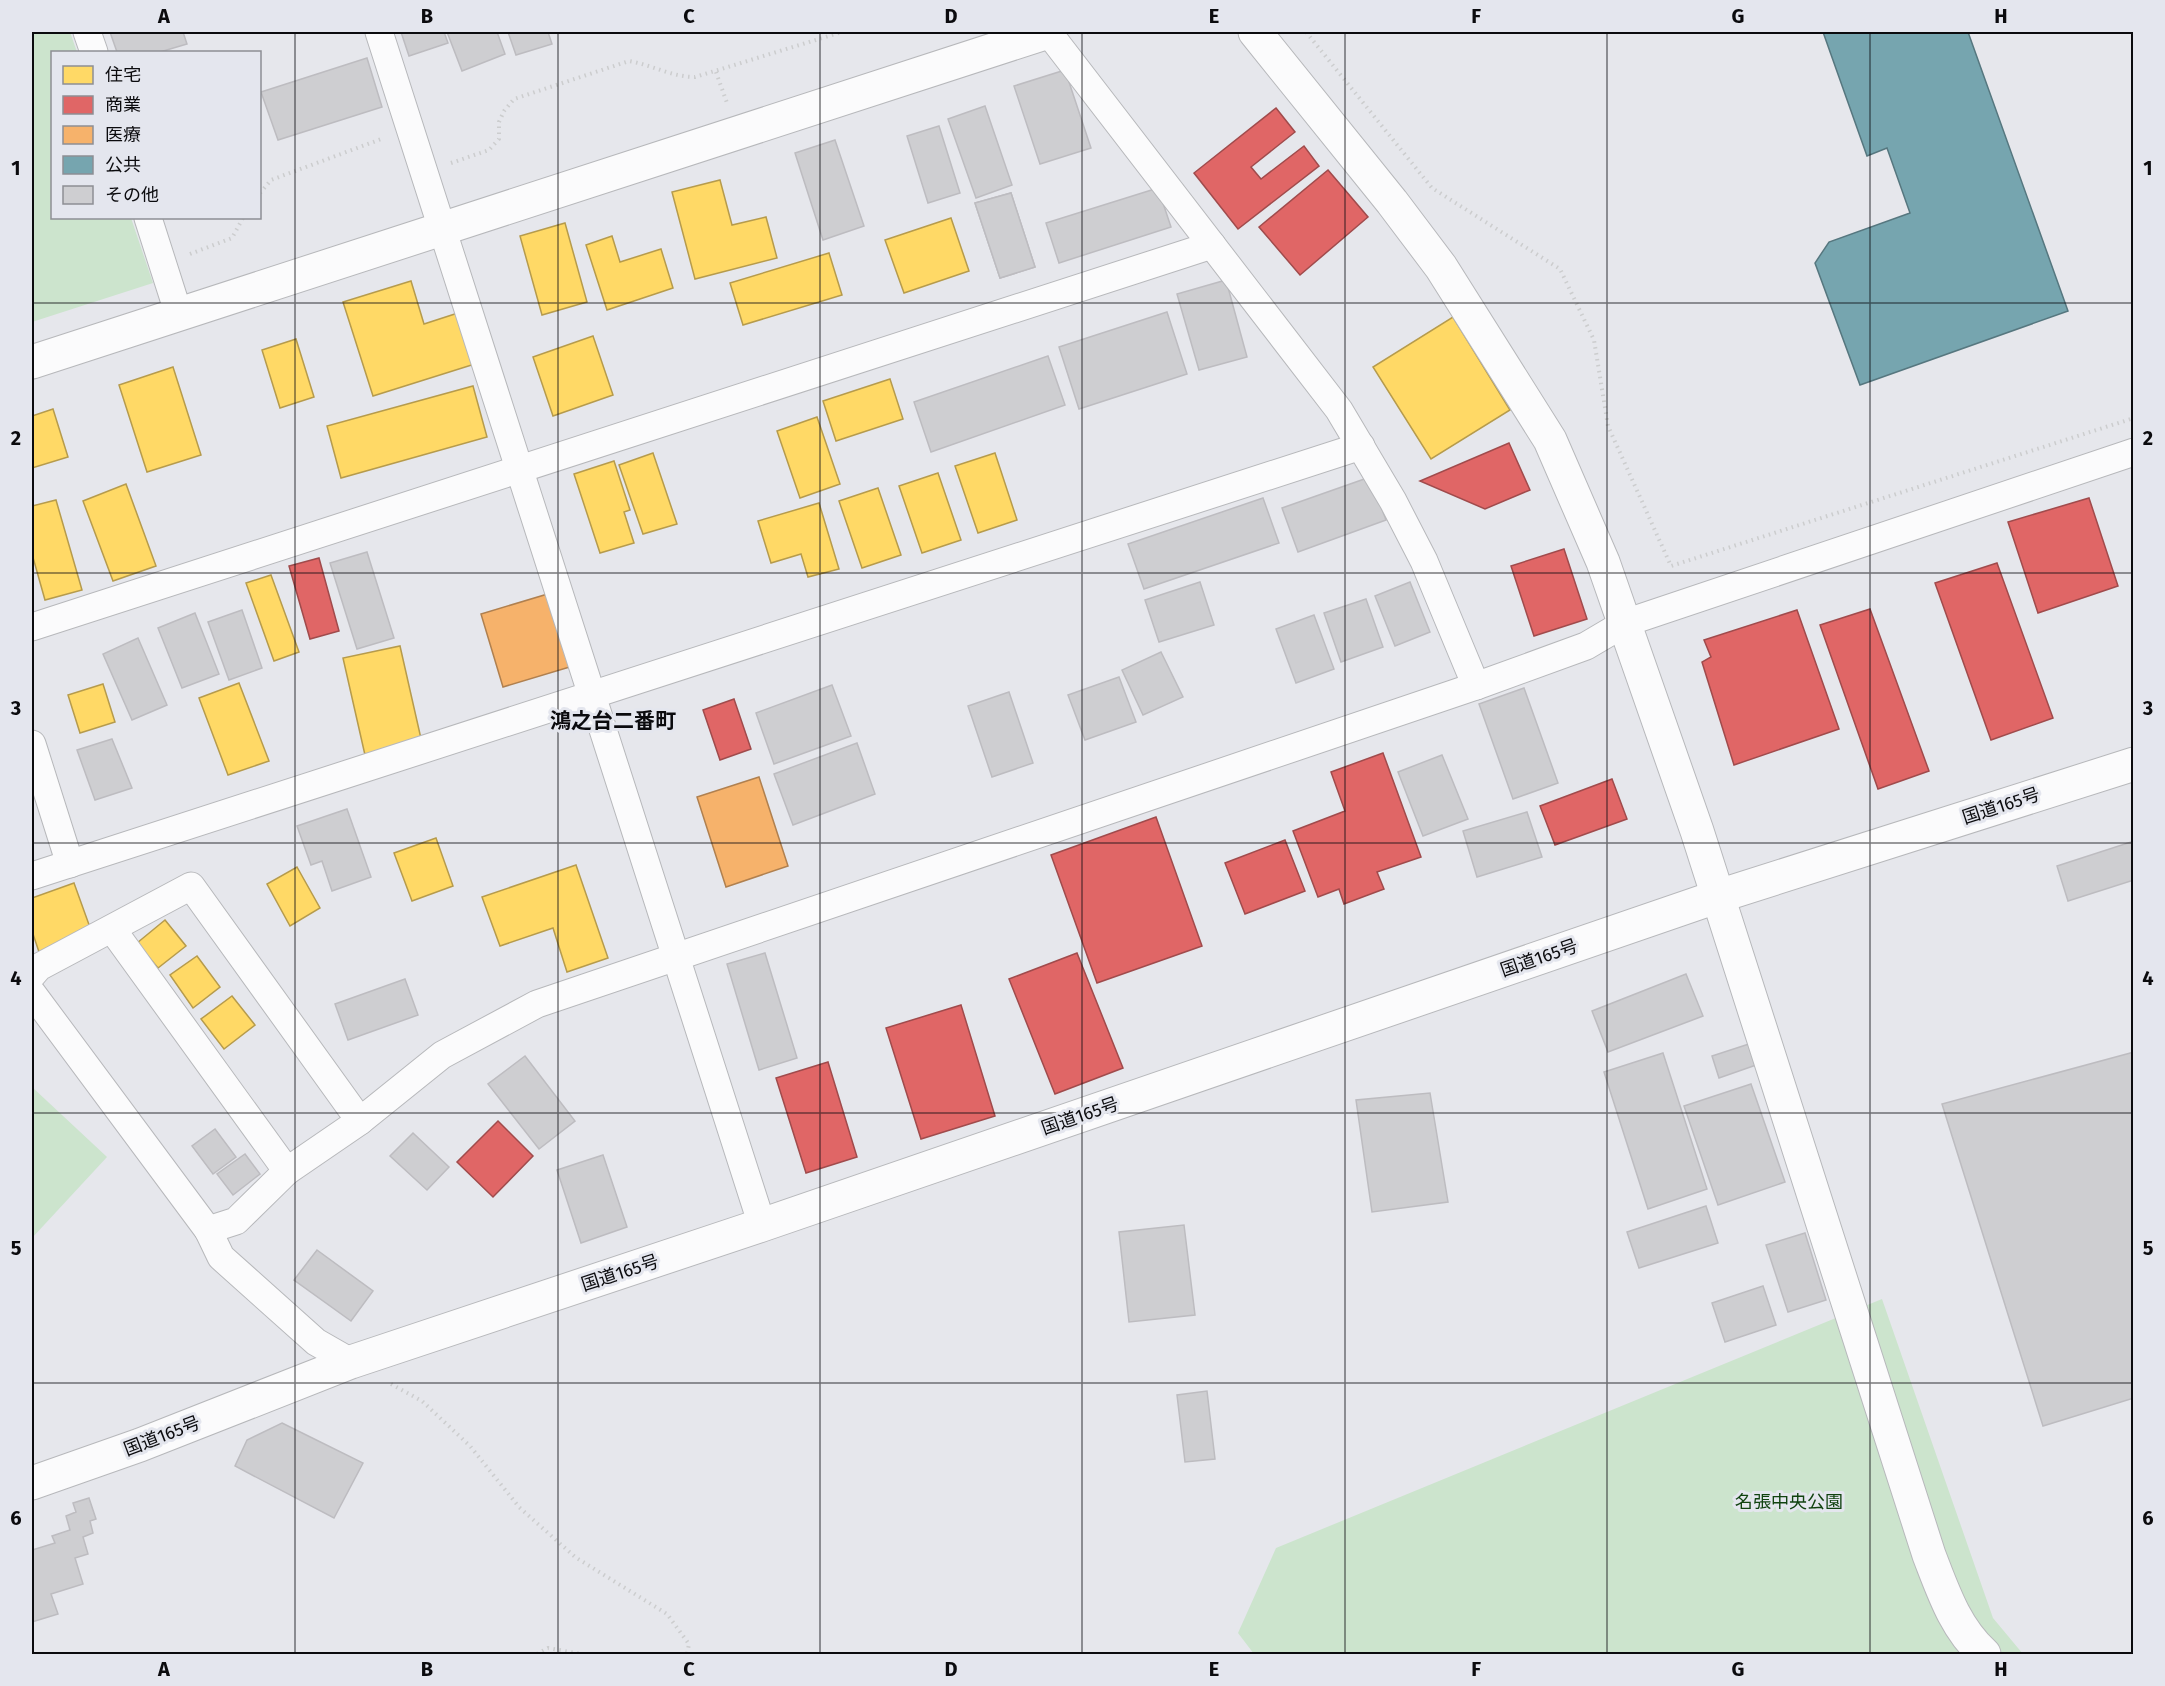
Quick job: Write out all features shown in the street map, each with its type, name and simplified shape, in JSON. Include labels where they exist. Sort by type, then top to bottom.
[{"type":"main road","points":[[32,362],[1048,32]]},
{"type":"main road","points":[[1255,32],[1427,248],[1508,370],[1550,440],[1604,562],[1719,896],[1929,1555],[1945,1597],[1957,1620],[1973,1644],[1984,1654]]},
{"type":"main road","name":"国道165号","points":[[32,1483],[140,1445],[351,1362],[762,1225],[1719,896],[2133,764]]},
{"type":"street","points":[[87,32],[94,51]]},
{"type":"street","points":[[379,32],[594,695],[762,1225]]},
{"type":"street","points":[[1048,32],[1339,410],[1424,561],[1476,686]]},
{"type":"street","points":[[148,219],[179,315]]},
{"type":"street","points":[[32,627],[1212,245]]},
{"type":"street","points":[[32,876],[1361,446]]},
{"type":"street","points":[[208,1230],[236,1221],[287,1171],[360,1121],[442,1054],[491,1026],[537,1004],[1476,686],[1586,646],[1625,623],[2133,452]]},
{"type":"street","points":[[32,744],[70,864]]},
{"type":"street","points":[[32,975],[39,966],[191,886],[360,1121]]},
{"type":"street","points":[[112,929],[287,1171]]},
{"type":"street","points":[[32,993],[208,1230],[221,1257],[316,1342],[351,1362]]},
{"type":"path","points":[[447,164],[489,150],[499,139],[499,122],[504,111],[514,99],[629,61],[648,64],[681,77],[695,77],[842,32]]},
{"type":"path","points":[[1306,32],[1432,188],[1560,269],[1594,340],[1608,426],[1671,566],[2133,417]]},
{"type":"path","points":[[716,72],[730,112]]},
{"type":"path","points":[[261,192],[271,180],[387,136]]},
{"type":"path","points":[[181,257],[232,238],[242,219]]},
{"type":"path","points":[[351,1362],[422,1401],[470,1446],[519,1507],[575,1557],[667,1614],[688,1644],[687,1654]]},
{"type":"path","points":[[537,1654],[548,1648],[581,1654]]},
{"type":"green space","points":[[32,32],[70,32],[77,51],[51,51],[51,219],[131,219],[153,283],[32,322]]},
{"type":"green space","points":[[32,1087],[107,1157],[32,1238]]},
{"type":"green space","name":"名張中央公園","points":[[1882,1299],[1993,1618],[2023,1654],[1254,1654],[1238,1633],[1276,1548]]},
{"type":"building: 住宅","points":[[720,180],[732,225],[766,217],[777,258],[695,279],[672,192]]},
{"type":"building: 住宅","points":[[951,218],[969,271],[904,293],[885,240]]},
{"type":"building: 住宅","points":[[565,223],[587,302],[542,315],[520,236]]},
{"type":"building: 住宅","points":[[612,236],[620,262],[661,249],[673,288],[607,310],[586,245]]},
{"type":"building: 住宅","points":[[829,253],[842,295],[743,325],[730,283]]},
{"type":"building: 住宅","points":[[411,281],[424,324],[461,312],[478,363],[373,396],[343,302]]},
{"type":"building: 住宅","points":[[1453,317],[1510,410],[1431,459],[1373,367]]},
{"type":"building: 住宅","points":[[593,336],[613,395],[553,416],[533,357]]},
{"type":"building: 住宅","points":[[296,339],[314,397],[280,408],[262,350]]},
{"type":"building: 住宅","points":[[173,367],[201,455],[147,472],[119,385]]},
{"type":"building: 住宅","points":[[890,379],[903,419],[836,441],[823,401]]},
{"type":"building: 住宅","points":[[473,386],[487,437],[341,478],[327,426]]},
{"type":"building: 住宅","points":[[53,409],[68,457],[32,468],[32,416]]},
{"type":"building: 住宅","points":[[817,417],[840,484],[800,498],[777,431]]},
{"type":"building: 住宅","points":[[653,453],[677,524],[643,534],[619,465]]},
{"type":"building: 住宅","points":[[995,453],[1017,520],[978,533],[955,466]]},
{"type":"building: 住宅","points":[[614,461],[630,510],[624,512],[634,543],[600,553],[574,474]]},
{"type":"building: 住宅","points":[[938,473],[961,540],[922,553],[899,486]]},
{"type":"building: 住宅","points":[[126,484],[156,566],[113,581],[83,501]]},
{"type":"building: 住宅","points":[[878,488],[901,555],[862,568],[839,501]]},
{"type":"building: 住宅","points":[[56,500],[82,590],[45,600],[32,554],[32,506]]},
{"type":"building: 住宅","points":[[819,503],[839,569],[808,577],[801,554],[771,563],[758,521]]},
{"type":"building: 住宅","points":[[271,575],[299,652],[274,661],[246,583]]},
{"type":"building: 住宅","points":[[400,646],[422,743],[365,755],[343,658]]},
{"type":"building: 住宅","points":[[239,683],[269,761],[228,775],[199,698]]},
{"type":"building: 住宅","points":[[103,684],[115,722],[80,733],[68,695]]},
{"type":"building: 住宅","points":[[436,838],[453,886],[412,901],[394,853]]},
{"type":"building: 住宅","points":[[576,865],[608,958],[567,972],[553,928],[500,946],[482,897]]},
{"type":"building: 住宅","points":[[297,867],[320,908],[290,926],[267,884]]},
{"type":"building: 住宅","points":[[74,883],[92,933],[39,952],[32,931],[32,898]]},
{"type":"building: 住宅","points":[[165,920],[186,946],[158,968],[137,943]]},
{"type":"building: 住宅","points":[[197,956],[220,987],[193,1008],[170,975]]},
{"type":"building: 住宅","points":[[232,996],[255,1025],[224,1049],[201,1019]]},
{"type":"building: 商業","points":[[1276,108],[1295,132],[1251,167],[1261,179],[1304,146],[1319,166],[1238,229],[1194,173]]},
{"type":"building: 商業","points":[[1328,170],[1368,217],[1300,275],[1259,227]]},
{"type":"building: 商業","points":[[1509,443],[1530,490],[1485,509],[1420,481]]},
{"type":"building: 商業","points":[[2089,498],[2118,586],[2038,613],[2008,522]]},
{"type":"building: 商業","points":[[1564,549],[1587,619],[1534,636],[1511,566]]},
{"type":"building: 商業","points":[[319,558],[339,631],[310,639],[289,566]]},
{"type":"building: 商業","points":[[1997,563],[2053,718],[1991,740],[1935,583]]},
{"type":"building: 商業","points":[[1870,609],[1929,771],[1878,789],[1820,625]]},
{"type":"building: 商業","points":[[1797,610],[1839,729],[1734,765],[1702,662],[1711,657],[1704,640]]},
{"type":"building: 商業","points":[[734,699],[751,749],[720,760],[703,710]]},
{"type":"building: 商業","points":[[1383,753],[1421,857],[1377,872],[1384,889],[1344,904],[1339,889],[1318,897],[1293,831],[1345,811],[1331,772]]},
{"type":"building: 商業","points":[[1612,779],[1627,819],[1555,845],[1540,806]]},
{"type":"building: 商業","points":[[1156,817],[1202,946],[1097,983],[1051,855]]},
{"type":"building: 商業","points":[[1285,840],[1305,891],[1245,914],[1225,863]]},
{"type":"building: 商業","points":[[1077,953],[1123,1068],[1055,1094],[1009,979]]},
{"type":"building: 商業","points":[[961,1005],[995,1116],[921,1139],[886,1028]]},
{"type":"building: 商業","points":[[828,1062],[857,1157],[806,1173],[776,1078]]},
{"type":"building: 商業","points":[[498,1121],[533,1156],[493,1197],[457,1162]]},
{"type":"building: 医療","points":[[551,593],[573,666],[503,687],[481,614]]},
{"type":"building: 医療","points":[[759,777],[788,866],[726,887],[697,797]]},
{"type":"building: 公共","points":[[1823,32],[1968,32],[2068,311],[1860,385],[1815,263],[1829,242],[1910,213],[1887,148],[1867,156]]},
{"type":"building: その他","points":[[110,32],[183,32],[187,44],[163,51],[117,51]]},
{"type":"building: その他","points":[[401,32],[444,32],[448,43],[409,56]]},
{"type":"building: その他","points":[[447,32],[497,32],[505,54],[462,71]]},
{"type":"building: その他","points":[[508,32],[548,32],[552,44],[516,55]]},
{"type":"building: その他","points":[[367,58],[382,107],[278,140],[261,92]]},
{"type":"building: その他","points":[[1065,70],[1091,148],[1040,164],[1014,86]]},
{"type":"building: その他","points":[[985,106],[1012,185],[976,198],[948,119]]},
{"type":"building: その他","points":[[939,126],[960,193],[928,203],[907,136]]},
{"type":"building: その他","points":[[835,140],[864,226],[823,240],[795,153]]},
{"type":"building: その他","points":[[1158,188],[1171,227],[1059,263],[1046,223]]},
{"type":"building: その他","points":[[1011,193],[1035,267],[1000,278],[975,203]]},
{"type":"building: その他","points":[[1011,193],[1035,267],[1000,278],[975,203]]},
{"type":"building: その他","points":[[1226,280],[1247,357],[1199,370],[1177,294]]},
{"type":"building: その他","points":[[1167,312],[1187,374],[1079,409],[1059,347]]},
{"type":"building: その他","points":[[1048,356],[1065,405],[931,452],[914,402]]},
{"type":"building: その他","points":[[1370,477],[1386,520],[1298,552],[1282,508]]},
{"type":"building: その他","points":[[1263,498],[1279,543],[1144,589],[1128,544]]},
{"type":"building: その他","points":[[367,552],[394,638],[357,649],[330,563]]},
{"type":"building: その他","points":[[1200,582],[1214,625],[1159,642],[1145,600]]},
{"type":"building: その他","points":[[1410,582],[1430,632],[1395,646],[1375,596]]},
{"type":"building: その他","points":[[1366,599],[1383,647],[1341,662],[1324,613]]},
{"type":"building: その他","points":[[242,610],[262,668],[229,680],[208,622]]},
{"type":"building: その他","points":[[195,613],[219,674],[182,688],[158,628]]},
{"type":"building: その他","points":[[1314,615],[1334,669],[1296,683],[1276,629]]},
{"type":"building: その他","points":[[138,638],[167,705],[132,720],[103,654]]},
{"type":"building: その他","points":[[1161,652],[1183,697],[1143,715],[1122,670]]},
{"type":"building: その他","points":[[1119,677],[1136,722],[1085,740],[1068,695]]},
{"type":"building: その他","points":[[832,685],[851,736],[774,764],[756,713]]},
{"type":"building: その他","points":[[1524,688],[1558,783],[1513,799],[1479,704]]},
{"type":"building: その他","points":[[1009,692],[1033,763],[992,777],[968,706]]},
{"type":"building: その他","points":[[112,739],[132,788],[95,800],[77,750]]},
{"type":"building: その他","points":[[857,743],[875,794],[793,825],[774,774]]},
{"type":"building: その他","points":[[1442,755],[1468,819],[1423,836],[1398,772]]},
{"type":"building: その他","points":[[347,809],[371,877],[332,891],[322,861],[311,865],[297,826]]},
{"type":"building: その他","points":[[1527,812],[1542,857],[1477,877],[1463,831]]},
{"type":"building: その他","points":[[2134,841],[2134,880],[2068,901],[2057,866]]},
{"type":"building: その他","points":[[765,953],[797,1058],[759,1070],[727,964]]},
{"type":"building: その他","points":[[1686,974],[1703,1016],[1608,1052],[1592,1011]]},
{"type":"building: その他","points":[[405,979],[418,1015],[348,1040],[335,1004]]},
{"type":"building: その他","points":[[1752,1043],[1759,1064],[1719,1078],[1712,1056]]},
{"type":"building: その他","points":[[2134,1052],[2134,1398],[2043,1426],[1942,1104]]},
{"type":"building: その他","points":[[1663,1053],[1707,1189],[1648,1209],[1604,1072]]},
{"type":"building: その他","points":[[525,1056],[575,1121],[539,1149],[488,1084]]},
{"type":"building: その他","points":[[1751,1084],[1785,1182],[1718,1205],[1684,1106]]},
{"type":"building: その他","points":[[1430,1093],[1448,1202],[1372,1212],[1356,1100]]},
{"type":"building: その他","points":[[215,1129],[236,1157],[213,1174],[192,1146]]},
{"type":"building: その他","points":[[413,1133],[449,1167],[427,1190],[390,1156]]},
{"type":"building: その他","points":[[245,1154],[260,1174],[233,1195],[217,1174]]},
{"type":"building: その他","points":[[603,1155],[627,1227],[581,1243],[557,1170]]},
{"type":"building: その他","points":[[1706,1206],[1718,1243],[1639,1268],[1627,1232]]},
{"type":"building: その他","points":[[1184,1225],[1195,1315],[1129,1322],[1119,1232]]},
{"type":"building: その他","points":[[1805,1233],[1826,1300],[1788,1312],[1766,1245]]},
{"type":"building: その他","points":[[317,1250],[373,1291],[351,1321],[294,1280]]},
{"type":"building: その他","points":[[1763,1286],[1776,1325],[1725,1342],[1712,1303]]},
{"type":"building: その他","points":[[1207,1391],[1215,1459],[1185,1462],[1177,1395]]},
{"type":"building: その他","points":[[282,1423],[363,1463],[334,1518],[235,1466],[247,1440]]},
{"type":"building: その他","points":[[89,1498],[96,1519],[90,1521],[93,1533],[83,1537],[88,1554],[75,1558],[83,1584],[51,1594],[58,1614],[32,1622],[32,1550],[55,1543],[52,1536],[70,1530],[66,1516],[76,1512],[73,1503]]},
{"type":"district","name":"鴻之台二番町","points":[[613,721]]}]
